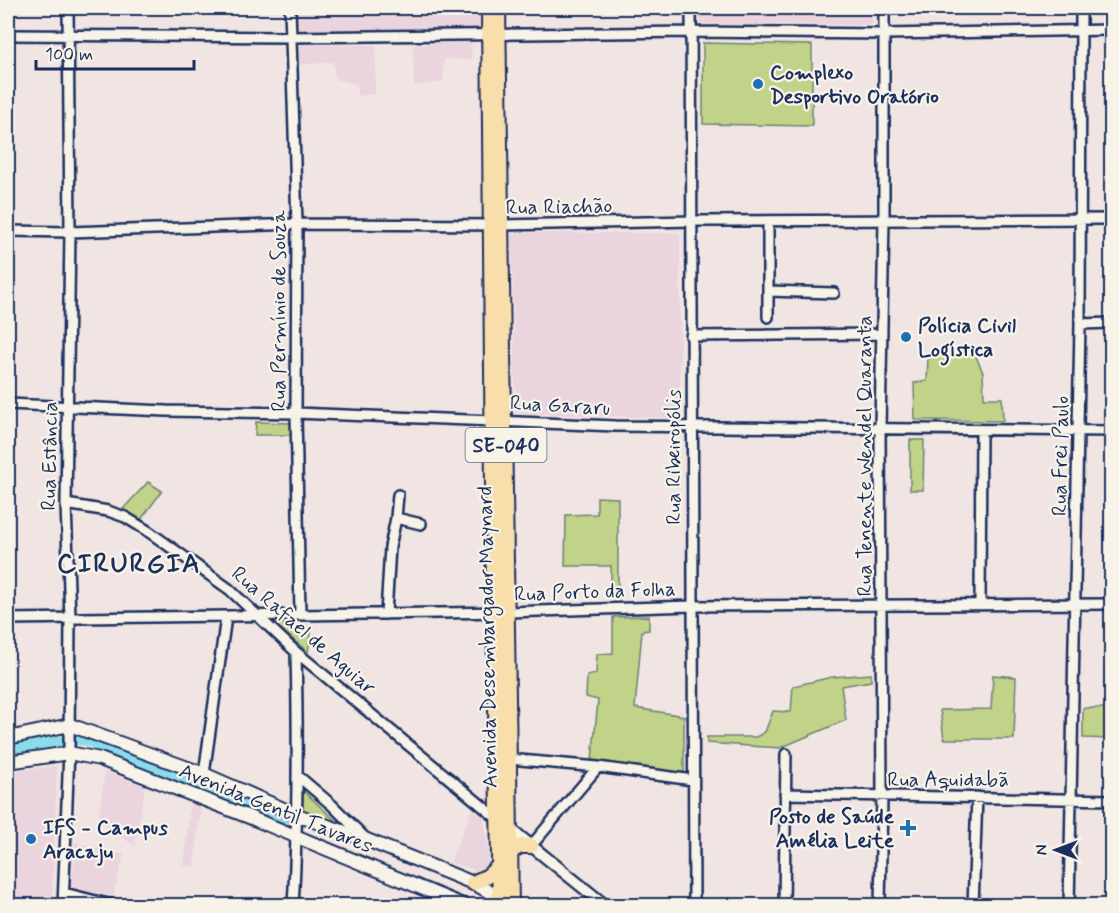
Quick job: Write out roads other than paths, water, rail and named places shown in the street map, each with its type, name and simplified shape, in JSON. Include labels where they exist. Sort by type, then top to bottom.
[{"type":"main road","name":"Avenida Desembargador Maynard","points":[[489,8],[494,35]]},
{"type":"main road","name":"Avenida Desembargador Maynard","points":[[498,8],[494,35],[501,612],[498,819],[500,865],[506,903]]},
{"type":"main road","name":"Avenida Desembargador Maynard","points":[[501,612],[511,830],[506,903]]},
{"type":"main road","name":"Avenida Gentil Tavares","points":[[69,727],[204,774],[297,817],[367,840],[473,883],[506,903]]},
{"type":"main road","points":[[8,738],[69,727]]},
{"type":"main road","name":"Avenida Gentil Tavares","points":[[8,762],[69,752],[100,759],[297,836],[465,906]]},
{"type":"main road","points":[[511,852],[520,846],[531,846]]},
{"type":"main road","points":[[473,883],[488,876],[500,865]]},
{"type":"street","name":"Rua Estância","points":[[63,906],[69,752],[70,618],[66,504],[70,232],[68,8]]},
{"type":"street","name":"Rua Permínio de Souza","points":[[290,8],[297,224],[296,412],[300,614]]},
{"type":"street","name":"Rua Ribeiropólis","points":[[691,8],[694,906]]},
{"type":"street","name":"Rua Tenente Wendel Quaranta","points":[[880,906],[882,604],[880,429],[884,220],[884,8]]},
{"type":"street","name":"Rua Frei Paulo","points":[[1069,906],[1080,324],[1081,8]]},
{"type":"street","points":[[8,35],[290,37],[692,32],[884,34],[1112,30]]},
{"type":"street","name":"Rua Riachão","points":[[8,231],[70,232],[297,224],[1112,219]]},
{"type":"street","points":[[768,222],[768,317]]},
{"type":"street","points":[[768,291],[834,292]]},
{"type":"street","points":[[1080,324],[1112,323]]},
{"type":"street","points":[[691,336],[882,334]]},
{"type":"street","name":"Rua Gararu","points":[[8,404],[166,411],[296,412],[691,428],[1112,431]]},
{"type":"street","points":[[980,604],[981,430]]},
{"type":"street","points":[[386,615],[390,547],[398,495]]},
{"type":"street","name":"Rua Rafael de Aguiar","points":[[66,504],[108,511],[140,526],[229,589],[296,652],[498,819]]},
{"type":"street","points":[[396,518],[421,524]]},
{"type":"street","name":"Rua Porto da Folha","points":[[8,619],[300,614],[386,615],[692,606],[1112,604]]},
{"type":"street","points":[[204,774],[226,616]]},
{"type":"street","points":[[293,906],[298,776],[296,652]]},
{"type":"street","points":[[784,906],[786,754]]},
{"type":"street","points":[[509,759],[598,767],[693,780]]},
{"type":"street","points":[[531,846],[598,767]]},
{"type":"street","name":"Avenida Gentil Tavares","points":[[298,776],[333,805],[367,840]]},
{"type":"street","name":"Rua Aquidabã","points":[[785,794],[1112,800]]},
{"type":"street","points":[[973,906],[976,797]]},
{"type":"street","points":[[498,819],[606,906]]},
{"type":"street","points":[[64,893],[116,906]]},
{"type":"waterway","points":[[8,750],[57,741],[85,740],[285,820]]},
{"type":"place","name":"Complexo Desportivo Oratório","points":[[758,84]]},
{"type":"place","name":"Polícia Civil Logística","points":[[906,337]]},
{"type":"place","name":"Posto de Saúde Amélia Leite","points":[[908,828]]},
{"type":"place","name":"IFS - Campus Aracaju","points":[[31,839]]},
{"type":"district","name":"CIRURGIA","points":[[129,563]]}]
